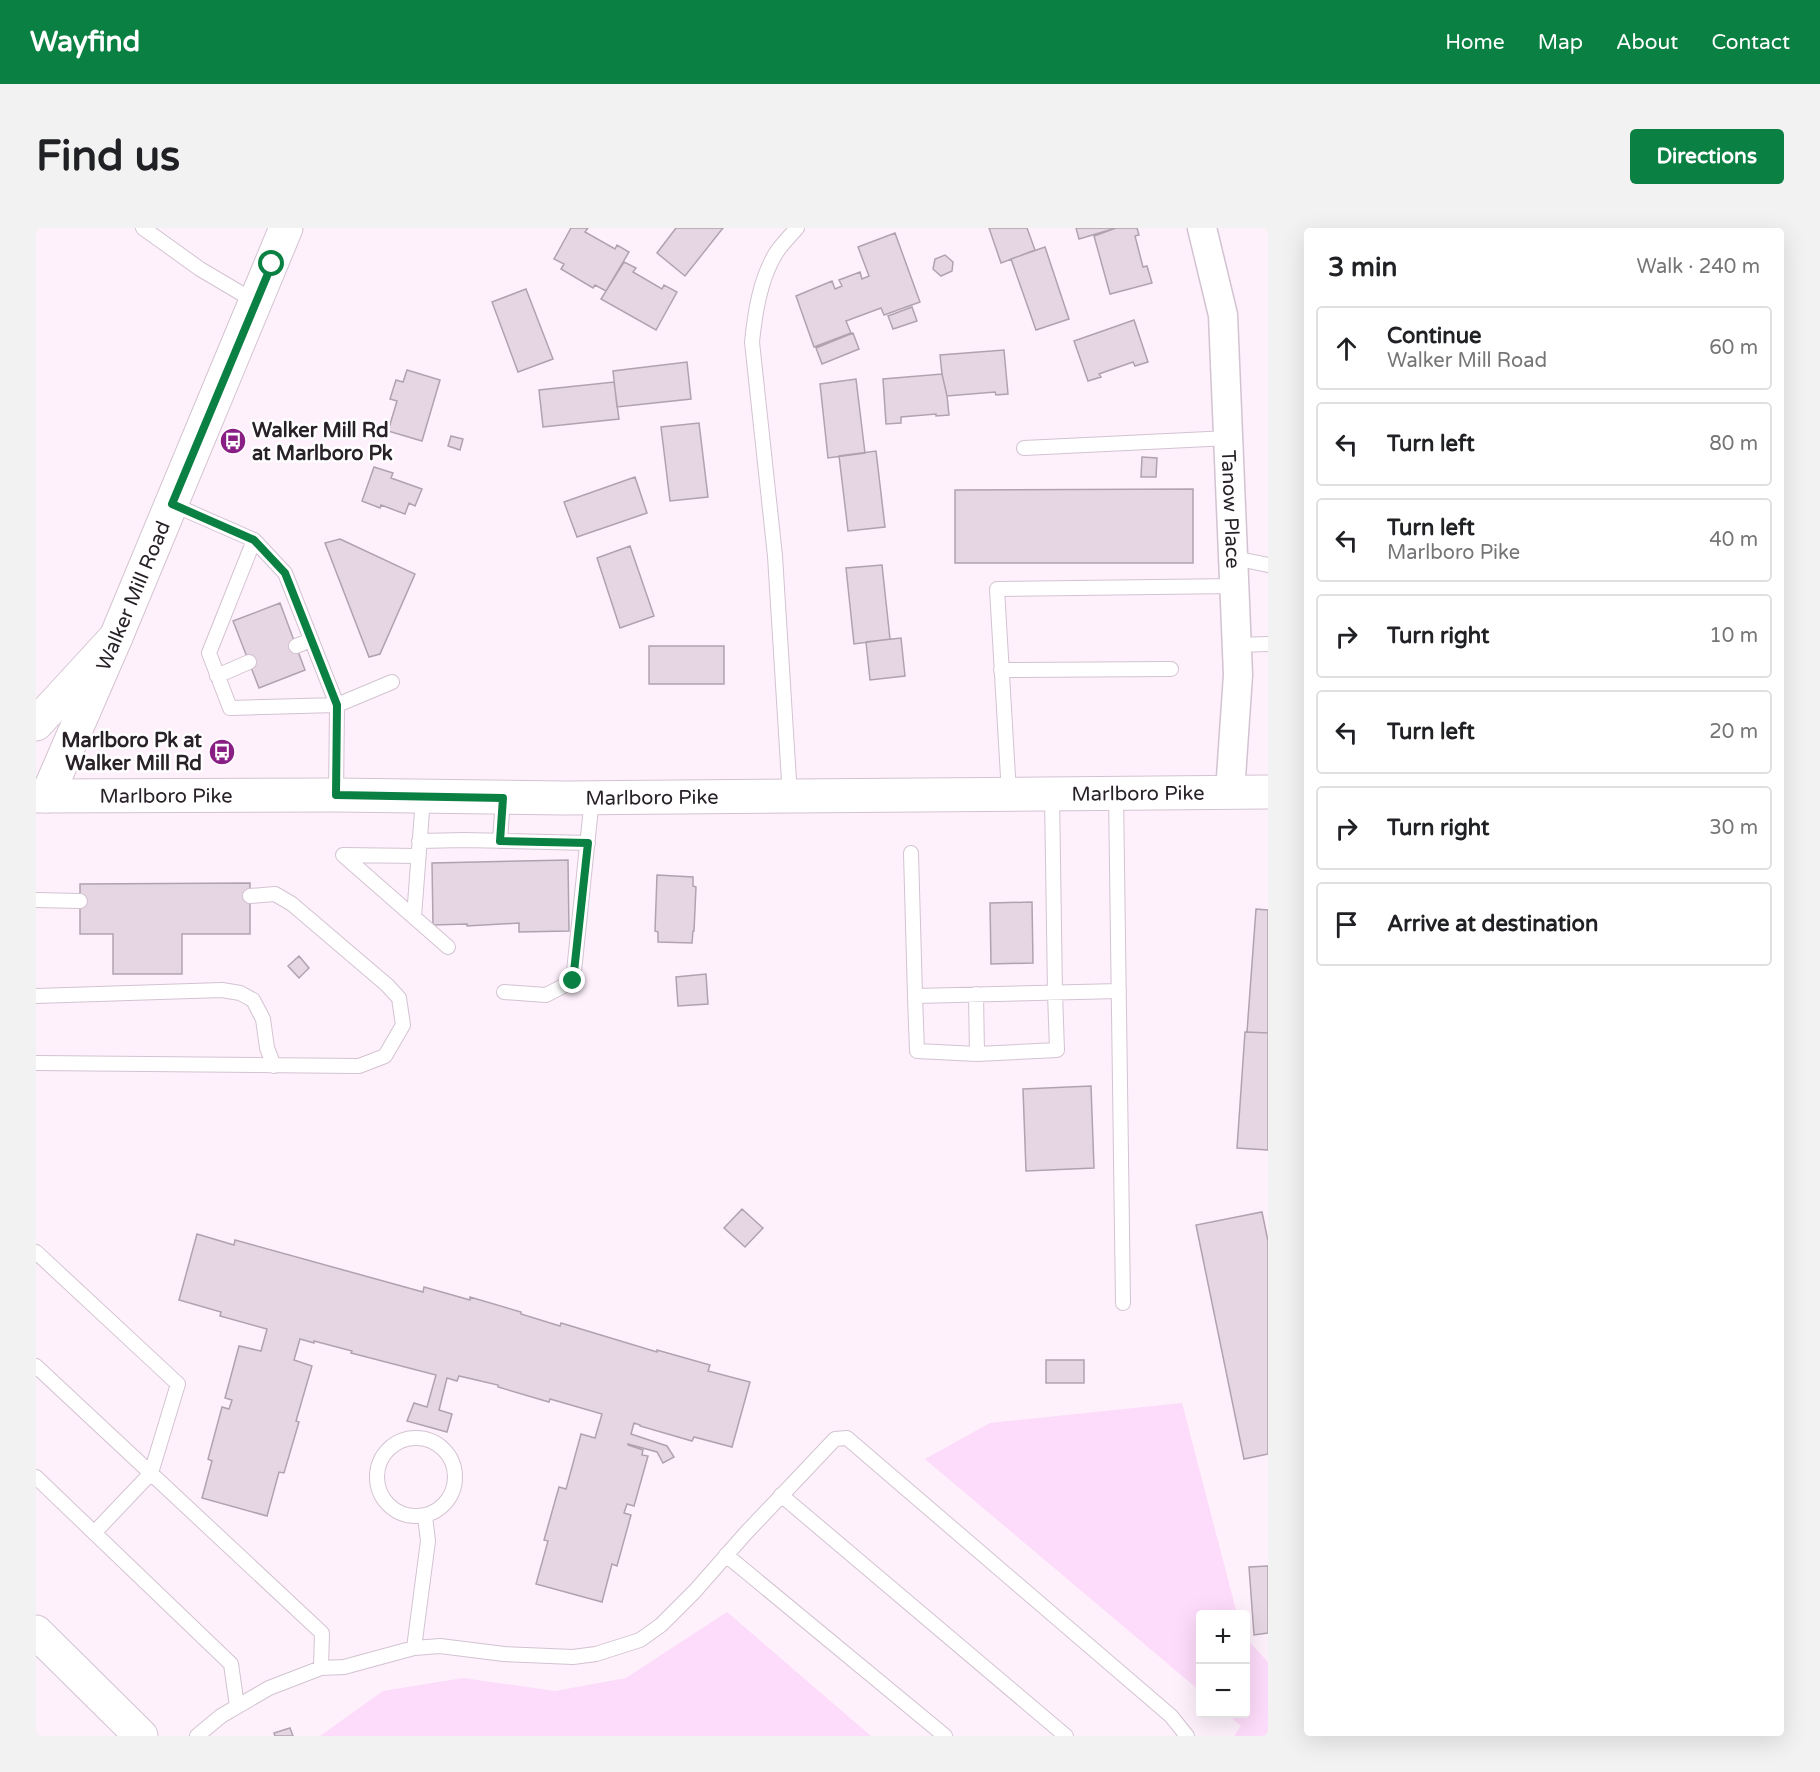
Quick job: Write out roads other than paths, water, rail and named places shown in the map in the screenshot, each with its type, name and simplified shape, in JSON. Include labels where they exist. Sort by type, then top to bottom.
[{"type":"main road","name":"Walker Mill Road","points":[[41,796],[116,637],[286,228]]},
{"type":"main road","points":[[36,724],[116,637]]},
{"type":"main road","name":"Marlboro Pike","points":[[41,796],[336,795],[423,798],[592,798],[1268,792]]},
{"type":"main road","points":[[36,1632],[141,1736]]},
{"type":"street","name":"Tanow Place","points":[[1202,228],[1223,315],[1238,675],[1230,792]]},
{"type":"lane","points":[[143,228],[200,269],[256,302]]},
{"type":"lane","points":[[790,796],[775,556],[752,342],[755,311],[765,277],[776,253],[797,228]]},
{"type":"lane","points":[[1024,448],[1229,438]]},
{"type":"lane","points":[[172,504],[254,540],[285,573],[337,705],[336,795]]},
{"type":"lane","points":[[254,540],[209,653],[230,708],[337,705],[392,682]]},
{"type":"lane","points":[[1009,794],[997,589],[1234,572],[1268,565]]},
{"type":"lane","points":[[296,646],[311,640]]},
{"type":"lane","points":[[1237,645],[1268,644]]},
{"type":"lane","points":[[218,676],[249,662]]},
{"type":"lane","points":[[1001,670],[1171,669]]},
{"type":"lane","points":[[1116,793],[1123,1303]]},
{"type":"lane","points":[[911,853],[917,1052],[977,1054],[1058,1050],[1052,794]]},
{"type":"lane","points":[[414,917],[423,798]]},
{"type":"lane","points":[[500,841],[503,798]]},
{"type":"lane","points":[[504,992],[546,995],[573,981],[592,798]]},
{"type":"lane","points":[[419,841],[588,843]]},
{"type":"lane","points":[[418,856],[343,855],[448,947]]},
{"type":"lane","points":[[36,1063],[359,1066],[385,1056],[404,1025],[399,998],[387,985],[292,904],[275,894],[250,896]]},
{"type":"lane","points":[[36,900],[80,901]]},
{"type":"lane","points":[[36,996],[222,990],[240,993],[253,1000],[263,1019],[267,1048],[274,1066]]},
{"type":"lane","points":[[915,996],[1119,991]]},
{"type":"lane","points":[[976,994],[977,1054]]},
{"type":"lane","points":[[36,1251],[178,1384],[151,1473],[94,1533]]},
{"type":"lane","points":[[36,1366],[322,1634],[321,1668]]},
{"type":"lane","points":[[421,1437],[435,1442],[450,1455],[456,1473],[454,1491],[442,1508],[425,1516],[403,1515],[384,1501],[378,1489],[377,1469],[383,1455],[394,1444],[410,1438],[421,1437]]},
{"type":"lane","points":[[197,1736],[221,1716],[269,1688],[321,1668],[344,1667],[414,1648],[440,1646],[504,1654],[573,1657],[596,1654],[640,1640],[661,1625],[695,1591],[781,1495],[835,1439],[841,1437],[847,1438],[1171,1716],[1187,1736]]},
{"type":"lane","points":[[36,1477],[231,1664],[237,1706]]},
{"type":"lane","points":[[781,1495],[1066,1736]]},
{"type":"lane","points":[[414,1648],[428,1541],[425,1516]]},
{"type":"lane","points":[[726,1555],[945,1736]]},
{"type":"place","name":"Walker Mill Rd at Marlboro Pk","points":[[233,441]]},
{"type":"place","name":"Marlboro Pk at Walker Mill Rd","points":[[222,752]]}]
